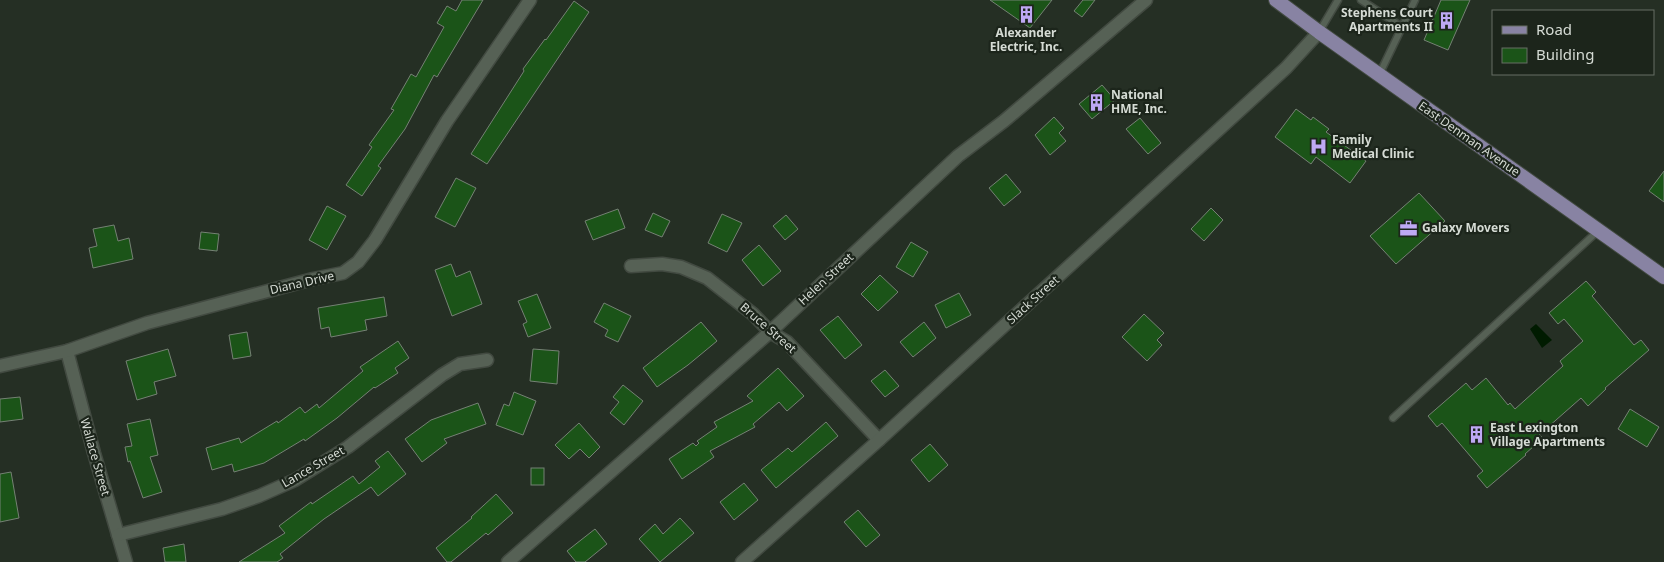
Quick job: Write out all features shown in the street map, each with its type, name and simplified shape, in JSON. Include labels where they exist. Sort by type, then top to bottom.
[{"type":"main road","name":"East Denman Avenue","points":[[1276,0],[1664,277]]},
{"type":"street","name":"Diana Drive","points":[[0,366],[67,350],[147,323],[312,279],[343,273],[358,262],[375,240],[447,121],[530,0]]},
{"type":"street","name":"Helen Street","points":[[508,562],[770,332],[958,156],[1004,121],[1146,0]]},
{"type":"street","name":"Slack Street","points":[[742,562],[879,440],[1286,68],[1319,32]]},
{"type":"street","name":"Bruce Street","points":[[631,266],[662,264],[681,267],[707,278],[753,314],[770,332],[787,342],[879,440]]},
{"type":"street","name":"Wallace Street","points":[[67,350],[94,453],[126,562]]},
{"type":"street","name":"Lance Street","points":[[118,536],[260,496],[295,480],[348,447],[460,364],[487,360]]},
{"type":"lane","points":[[1319,32],[1338,0]]},
{"type":"lane","points":[[1361,0],[1402,27]]},
{"type":"lane","points":[[1379,75],[1415,0]]},
{"type":"lane","points":[[1393,418],[1598,231]]},
{"type":"shaded area","points":[[1536,324],[1552,340],[1542,348],[1530,329]]},
{"type":"building","points":[[462,0],[483,0],[437,77],[434,75],[405,129],[378,166],[381,168],[362,196],[346,185],[372,147],[369,145],[394,110],[391,109],[411,74],[416,77],[444,27],[437,23],[447,6],[456,11]]},
{"type":"building","name":"Alexander Electric, Inc.","points":[[990,0],[1052,0],[1030,28]]},
{"type":"building","points":[[1083,0],[1095,0],[1082,17],[1074,11]]},
{"type":"building","name":"Stephens Court Apartments II","points":[[1441,0],[1470,0],[1448,50],[1424,40]]},
{"type":"building","points":[[574,1],[589,12],[487,164],[471,154],[524,71],[523,69]]},
{"type":"building","name":"National HME, Inc.","points":[[1102,85],[1115,100],[1092,119],[1079,104]]},
{"type":"building","name":"Family Medical Clinic","points":[[1296,109],[1311,120],[1313,117],[1329,129],[1326,132],[1366,161],[1350,183],[1316,157],[1311,164],[1275,137]]},
{"type":"building","points":[[1054,117],[1064,128],[1059,133],[1066,141],[1050,155],[1035,135]]},
{"type":"building","points":[[1140,118],[1161,143],[1148,154],[1126,129]]},
{"type":"building","points":[[1664,171],[1664,202],[1649,191]]},
{"type":"building","points":[[1006,174],[1021,192],[1004,206],[989,188]]},
{"type":"building","points":[[456,178],[476,188],[455,227],[435,217]]},
{"type":"building","name":"Galaxy Movers","points":[[1419,193],[1445,221],[1396,264],[1370,236]]},
{"type":"building","points":[[327,206],[346,216],[327,250],[309,240]]},
{"type":"building","points":[[1211,208],[1223,220],[1204,241],[1191,229]]},
{"type":"building","points":[[618,209],[625,228],[593,240],[585,221]]},
{"type":"building","points":[[653,213],[670,221],[662,237],[645,230]]},
{"type":"building","points":[[722,214],[742,223],[727,252],[708,243]]},
{"type":"building","points":[[786,215],[798,229],[785,240],[773,226]]},
{"type":"building","points":[[114,225],[118,241],[129,238],[133,259],[93,268],[89,248],[97,246],[93,229]]},
{"type":"building","points":[[201,232],[219,234],[217,251],[199,249]]},
{"type":"building","points":[[911,242],[928,252],[913,277],[896,267]]},
{"type":"building","points":[[759,245],[781,271],[763,286],[742,260]]},
{"type":"building","points":[[451,264],[456,277],[470,271],[482,304],[452,316],[435,270]]},
{"type":"building","points":[[880,275],[898,292],[878,311],[861,294]]},
{"type":"building","points":[[1586,281],[1596,292],[1592,296],[1634,345],[1641,340],[1649,350],[1605,388],[1588,406],[1581,398],[1539,435],[1543,438],[1526,455],[1487,488],[1477,476],[1483,471],[1442,423],[1437,427],[1428,416],[1466,383],[1472,390],[1486,378],[1508,405],[1510,403],[1515,409],[1563,366],[1560,361],[1583,341],[1564,319],[1558,324],[1549,313]]},
{"type":"building","points":[[959,293],[971,315],[946,328],[935,305]]},
{"type":"building","points":[[537,294],[551,328],[528,337],[523,324],[527,322],[518,301]]},
{"type":"building","points":[[384,297],[387,316],[365,320],[367,330],[331,337],[329,327],[321,329],[318,308]]},
{"type":"building","points":[[604,303],[631,316],[618,342],[605,336],[608,330],[594,322]]},
{"type":"building","points":[[1144,314],[1164,333],[1157,340],[1162,345],[1147,361],[1122,337]]},
{"type":"building","points":[[838,316],[862,345],[845,359],[820,330]]},
{"type":"building","points":[[701,322],[717,341],[657,387],[643,368]]},
{"type":"building","points":[[924,322],[936,338],[913,357],[900,342]]},
{"type":"building","points":[[247,332],[251,356],[233,359],[229,335]]},
{"type":"building","points":[[398,341],[409,358],[395,368],[398,373],[374,387],[337,418],[305,441],[304,439],[264,463],[234,472],[232,464],[212,470],[206,448],[239,438],[241,443],[277,421],[278,423],[300,407],[305,413],[317,404],[319,408],[363,371],[360,367]]},
{"type":"building","points":[[168,349],[176,376],[154,382],[157,394],[137,400],[126,361]]},
{"type":"building","points":[[533,349],[559,351],[557,384],[530,381]]},
{"type":"building","points":[[778,368],[804,396],[787,411],[779,402],[753,424],[755,427],[710,451],[714,457],[682,479],[669,459],[693,443],[696,446],[699,443],[697,441],[717,427],[714,422],[753,401],[747,396]]},
{"type":"building","points":[[885,370],[899,386],[885,397],[871,381]]},
{"type":"building","points":[[623,385],[643,401],[624,425],[610,413],[619,402],[613,397]]},
{"type":"building","points":[[514,392],[536,401],[523,435],[496,425],[504,404],[509,406]]},
{"type":"building","points":[[20,397],[23,419],[0,422],[0,399]]},
{"type":"building","points":[[478,403],[486,424],[444,439],[447,443],[422,462],[405,439],[431,420]]},
{"type":"building","points":[[1630,409],[1659,427],[1647,447],[1618,429]]},
{"type":"building","points":[[150,419],[158,455],[150,457],[162,492],[143,498],[130,461],[128,462],[125,447],[132,446],[127,424]]},
{"type":"building","points":[[826,422],[838,436],[776,488],[761,470],[788,448],[792,452]]},
{"type":"building","points":[[579,423],[600,447],[589,458],[580,449],[569,459],[555,445]]},
{"type":"building","points":[[930,444],[948,465],[929,482],[911,460]]},
{"type":"building","points":[[388,451],[406,474],[378,496],[371,487],[324,519],[280,554],[283,558],[277,562],[239,562],[285,533],[279,526],[311,502],[312,504],[353,476],[359,484],[380,467],[375,461]]},
{"type":"building","points":[[531,468],[544,468],[544,485],[531,485]]},
{"type":"building","points":[[11,472],[19,518],[0,522],[0,474]]},
{"type":"building","points":[[744,483],[758,500],[734,520],[720,502]]},
{"type":"building","points":[[496,494],[513,513],[488,535],[486,533],[451,562],[447,562],[436,548],[472,518]]},
{"type":"building","points":[[858,510],[880,535],[866,547],[844,522]]},
{"type":"building","points":[[680,518],[694,533],[660,562],[639,539],[655,524],[663,534]]},
{"type":"building","points":[[595,529],[607,544],[585,562],[576,562],[567,551]]},
{"type":"building","points":[[184,544],[186,562],[165,562],[163,548]]},
{"type":"place","name":"Alexander Electric, Inc.","points":[[1026,14]]},
{"type":"place","name":"Stephens Court Apartments II","points":[[1447,20]]},
{"type":"place","name":"National HME, Inc.","points":[[1097,102]]},
{"type":"place","name":"Family Medical Clinic","points":[[1318,147]]},
{"type":"place","name":"Galaxy Movers","points":[[1408,228]]},
{"type":"place","name":"East Lexington Village Apartments","points":[[1476,435]]}]
